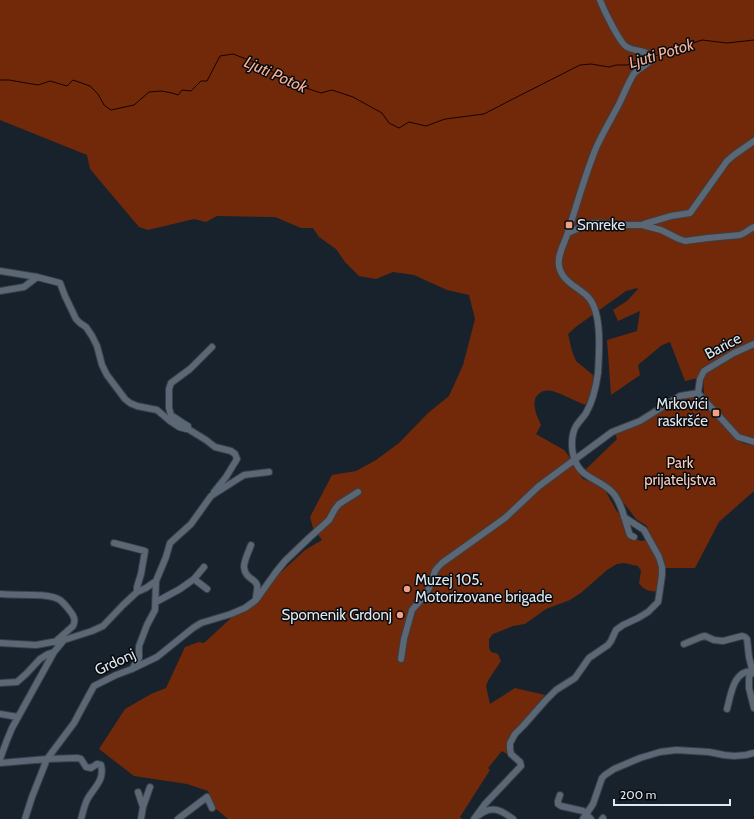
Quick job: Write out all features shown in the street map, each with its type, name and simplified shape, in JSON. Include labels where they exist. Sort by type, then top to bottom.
[{"type":"street","points":[[600,0],[624,45],[628,48],[645,52],[649,57],[649,62],[633,75],[599,141],[563,245],[559,260],[559,267],[566,280],[588,297],[595,307],[598,323],[598,374],[595,392],[586,414],[575,428],[572,439],[574,460],[583,473],[609,488],[614,494],[630,535],[634,537]]},
{"type":"street","points":[[642,225],[671,216],[690,213],[726,161],[754,141]]},
{"type":"street","points":[[568,233],[592,223],[642,225],[660,230],[685,241],[740,235],[754,227]]},
{"type":"street","points":[[0,271],[37,277],[61,284],[76,319],[86,327],[92,336],[107,375],[124,399],[137,406],[157,410],[179,427],[188,429],[215,447],[232,451],[237,459],[226,477],[191,524],[170,543],[156,581],[155,610],[147,625],[139,646],[139,658],[132,669]]},
{"type":"street","points":[[0,291],[24,287],[37,277]]},
{"type":"street","name":"Barice","points":[[698,393],[700,379],[704,371],[734,353],[754,344]]},
{"type":"street","points":[[188,429],[188,426],[171,415],[169,408],[169,389],[171,383],[190,369],[212,347]]},
{"type":"street","points":[[401,659],[404,639],[412,610],[426,594],[438,567],[460,549],[505,518],[539,486],[612,432],[640,421],[680,396],[698,393],[738,438],[754,442]]},
{"type":"street","points":[[211,496],[244,475],[269,472]]},
{"type":"street","points":[[256,600],[285,561],[329,520],[334,509],[358,492]]},
{"type":"street","points":[[475,818],[485,804],[521,766],[520,762],[511,754],[510,749],[510,743],[515,734],[556,690],[575,678],[589,658],[611,641],[616,630],[648,612],[658,602],[662,576],[662,567],[659,557],[644,530],[624,517]]},
{"type":"street","points":[[114,543],[145,551],[137,592]]},
{"type":"street","points":[[252,545],[244,568],[249,578],[257,585],[256,600]]},
{"type":"street","points":[[156,602],[194,580],[204,567]]},
{"type":"street","points":[[194,580],[207,588]]},
{"type":"street","points":[[0,643],[36,645],[64,640],[92,631],[103,626],[137,592],[156,581]]},
{"type":"street","points":[[0,596],[13,594],[37,595],[55,598],[64,603],[74,616],[74,623],[73,626],[55,642]]},
{"type":"street","name":"Grdonj","points":[[25,819],[32,796],[47,759],[74,723],[94,686],[116,674],[132,669],[157,657],[197,625],[231,614],[245,608],[256,600]]},
{"type":"street","points":[[684,644],[705,636],[714,640],[722,641],[742,636],[745,637],[747,639],[749,657],[753,672]]},
{"type":"street","points":[[0,759],[18,717],[54,652],[64,640]]},
{"type":"street","points":[[0,683],[17,682],[40,659],[54,652]]},
{"type":"street","points":[[727,709],[735,683],[739,676],[749,671],[753,672]]},
{"type":"street","points":[[753,672],[750,674],[749,681],[754,708]]},
{"type":"street","points":[[0,714],[18,717]]},
{"type":"street","points":[[587,817],[602,778],[614,769],[640,758],[660,752],[676,750],[709,752],[734,756],[754,753]]},
{"type":"street","points":[[0,763],[47,759],[81,759],[85,766],[89,768],[97,764],[101,765],[102,772],[99,782],[86,801],[81,819]]},
{"type":"street","points":[[141,819],[143,807],[150,787]]},
{"type":"street","points":[[138,792],[143,807]]},
{"type":"street","points":[[560,795],[558,804],[583,811],[587,817]]},
{"type":"street","points":[[178,819],[207,797],[212,808]]},
{"type":"street","points":[[475,818],[483,812],[494,809],[502,811],[513,819]]},
{"type":"green space","points":[[0,0],[754,0],[754,439],[741,436],[736,432],[705,396],[703,377],[685,381],[670,342],[662,345],[638,365],[640,375],[611,395],[607,340],[637,331],[640,311],[618,321],[613,310],[627,301],[638,289],[637,288],[626,291],[568,334],[576,361],[593,375],[593,387],[591,394],[585,405],[553,391],[545,391],[540,393],[534,404],[541,425],[536,434],[564,450],[572,460],[583,479],[595,483],[605,490],[635,539],[641,541],[647,540],[657,557],[660,569],[658,591],[647,590],[639,583],[641,571],[638,566],[624,563],[617,564],[607,570],[582,592],[570,600],[546,609],[525,624],[513,626],[493,634],[489,639],[489,648],[491,652],[498,654],[501,661],[486,686],[490,704],[515,688],[545,695],[511,735],[507,745],[508,755],[502,751],[488,768],[490,770],[460,817],[462,819],[228,819],[216,809],[208,791],[187,784],[134,776],[99,749],[125,709],[151,694],[166,688],[185,647],[199,642],[204,643],[305,550],[322,540],[313,528],[310,517],[332,475],[356,471],[376,460],[399,443],[428,413],[449,396],[463,365],[475,319],[469,295],[447,290],[414,275],[393,272],[376,279],[359,276],[345,262],[336,249],[319,237],[313,228],[301,228],[275,217],[217,216],[206,222],[194,219],[148,230],[139,227],[90,169],[87,155],[0,120]]},
{"type":"green space","name":"Park prijateljstva","points":[[696,396],[735,438],[748,445],[754,445],[754,491],[719,522],[695,568],[664,568],[650,538],[647,526],[636,519],[614,490],[605,482],[584,471],[617,439],[615,434],[680,398]]},
{"type":"waterway","name":"Ljuti Potok","points":[[652,57],[702,40],[727,43],[754,40]]},
{"type":"waterway","name":"Ljuti Potok","points":[[0,80],[38,85],[50,81],[67,86],[73,80],[90,86],[98,94],[104,105],[111,110],[134,105],[149,92],[161,91],[178,95],[182,90],[191,91],[201,81],[207,81],[220,56],[233,54],[254,62],[300,86],[321,93],[332,90],[353,97],[382,113],[389,123],[399,128],[409,122],[426,126],[445,119],[484,114],[580,65],[591,64],[609,67],[616,65],[627,65],[640,60],[645,56]]},
{"type":"place","name":"Smreke","points":[[569,225]]},
{"type":"place","name":"Mrkovići raskršće","points":[[716,413]]},
{"type":"place","name":"Muzej 105. Motorizovane brigade","points":[[407,589]]},
{"type":"place","name":"Spomenik Grdonj","points":[[400,615]]}]
